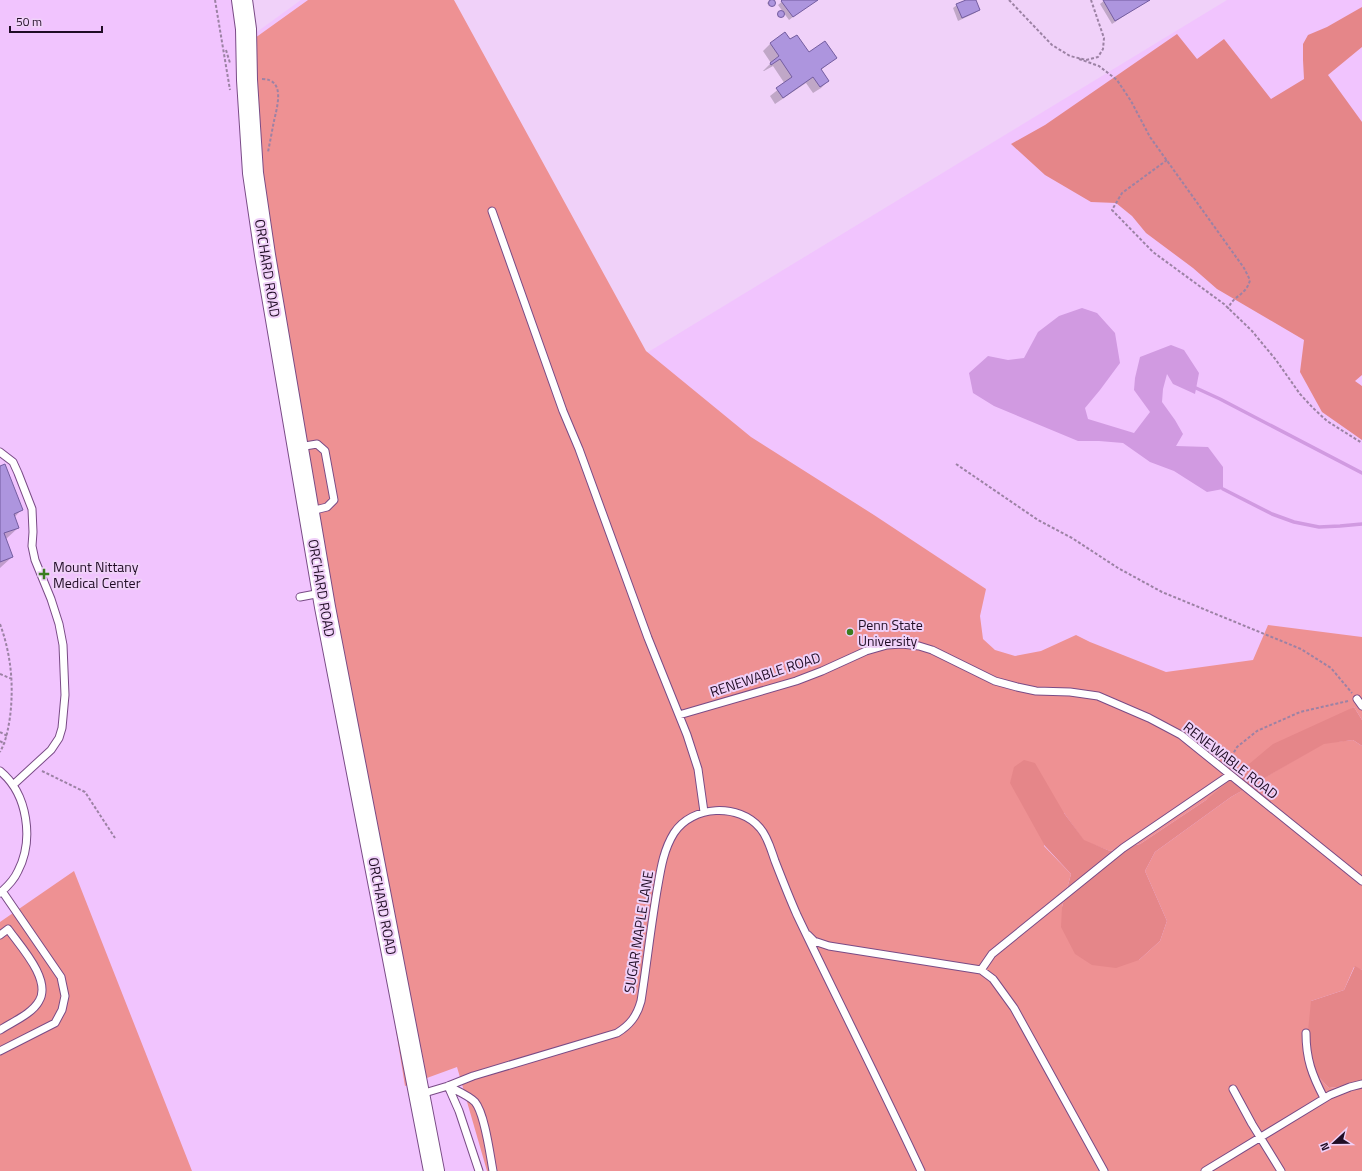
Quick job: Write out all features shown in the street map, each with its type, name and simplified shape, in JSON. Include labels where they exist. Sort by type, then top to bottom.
[{"type":"street","name":"ORCHARD ROAD","points":[[242,0],[246,29],[247,80],[253,173],[265,255],[323,592],[434,1171]]},
{"type":"lane","points":[[492,211],[563,411],[648,638],[679,715],[698,769],[704,812]]},
{"type":"lane","points":[[298,448],[317,444],[325,451],[334,500],[327,507],[309,511]]},
{"type":"lane","points":[[0,452],[13,462],[32,509],[32,546],[36,566],[51,599],[59,624],[64,659],[64,717],[59,738],[47,753],[13,785]]},
{"type":"lane","points":[[300,598],[323,592]]},
{"type":"lane","name":"RENEWABLE ROAD","points":[[679,715],[796,681],[866,651],[887,645],[902,644],[919,646],[932,650],[995,681],[1036,690],[1085,694],[1105,699],[1149,718],[1181,735],[1362,881]]},
{"type":"lane","points":[[1357,699],[1362,706]]},
{"type":"lane","points":[[0,771],[13,785],[24,812],[27,828],[22,861],[17,873],[1,892],[60,977],[65,996],[62,1010],[55,1023],[0,1051]]},
{"type":"lane","points":[[981,970],[992,954],[1123,848],[1227,772]]},
{"type":"lane","name":"SUGAR MAPLE LANE","points":[[419,1095],[473,1076],[618,1033],[627,1027],[638,1012],[641,1001],[655,900],[663,856],[668,843],[682,823],[704,812],[715,811],[738,814],[753,822],[761,829],[768,841],[790,899],[805,932],[921,1171]]},
{"type":"lane","points":[[0,935],[8,929],[39,974],[43,986],[40,1001],[31,1011],[0,1030]]},
{"type":"lane","points":[[805,932],[814,941],[829,946],[981,970],[993,979],[1014,1008],[1104,1171]]},
{"type":"lane","points":[[1306,1033],[1306,1049],[1309,1064],[1324,1098]]},
{"type":"lane","points":[[1205,1171],[1324,1098],[1350,1087],[1362,1084]]},
{"type":"lane","points":[[448,1086],[459,1111],[479,1171]]},
{"type":"lane","points":[[448,1086],[466,1095],[475,1102],[480,1112],[493,1171]]},
{"type":"lane","points":[[1233,1089],[1281,1171]]},
{"type":"path","points":[[215,0],[223,43]]},
{"type":"path","points":[[1009,0],[1052,45],[1070,56],[1099,66],[1117,80],[1131,101],[1150,137],[1244,268],[1250,280],[1248,289],[1230,303],[1228,309]]},
{"type":"path","points":[[1079,59],[1086,60],[1098,57],[1104,49],[1104,38],[1091,0]]},
{"type":"path","points":[[257,79],[266,79],[272,82],[279,95],[268,157]]},
{"type":"path","points":[[1167,160],[1122,193],[1112,210],[1152,252],[1228,309],[1252,331],[1276,360],[1300,394],[1313,408],[1327,421],[1362,443]]},
{"type":"path","points":[[956,464],[1038,520],[1072,538],[1118,568],[1162,592],[1301,649],[1331,668],[1357,699],[1300,712],[1257,731],[1238,747],[1227,772]]},
{"type":"path","points":[[0,624],[8,652],[12,679],[12,704],[7,736],[5,744],[0,752]]},
{"type":"path","points":[[0,674],[12,679]]},
{"type":"path","points":[[0,732],[7,736]]},
{"type":"path","points":[[0,741],[5,744]]},
{"type":"path","points":[[40,769],[85,792],[115,838]]},
{"type":"shaded area","points":[[0,0],[235,0],[243,146],[249,217],[304,535],[423,1171],[0,1171]]},
{"type":"shaded area","name":"Penn State University","points":[[301,0],[449,0],[645,354],[1227,0],[1362,0],[1362,1171],[443,1171],[409,993],[254,34]]},
{"type":"shaded area","name":"Penn State University","points":[[308,0],[454,0],[646,351],[751,437],[874,515],[986,589],[980,616],[983,639],[995,650],[1015,656],[1041,651],[1076,635],[1166,672],[1253,660],[1268,625],[1362,637],[1362,720],[1354,707],[1206,800],[1140,844],[1110,851],[1084,841],[1064,813],[1044,846],[1071,874],[1062,907],[1139,960],[1160,941],[1167,921],[1145,871],[1155,852],[1231,797],[1324,743],[1353,740],[1362,746],[1362,970],[1354,967],[1344,990],[1311,1001],[1313,1071],[1329,1088],[1362,1084],[1362,1171],[487,1171],[457,1067],[405,1086],[236,39],[255,38]]},
{"type":"shaded area","points":[[1362,7],[1362,47],[1328,75],[1362,122],[1362,375],[1355,381],[1362,386],[1362,440],[1322,412],[1300,372],[1304,340],[1217,289],[1193,268],[1146,233],[1132,216],[1116,203],[1091,202],[1045,175],[1011,144],[1045,125],[1177,34],[1197,59],[1224,39],[1271,99],[1304,79],[1303,44],[1308,35],[1327,27]]},
{"type":"shaded area","points":[[1082,308],[1097,313],[1115,333],[1120,363],[1085,408],[1088,419],[1134,433],[1150,412],[1134,390],[1140,357],[1171,345],[1184,350],[1199,373],[1195,394],[1173,384],[1167,374],[1163,389],[1162,402],[1183,434],[1176,446],[1208,447],[1223,467],[1223,489],[1207,492],[1174,471],[1150,462],[1123,443],[1078,441],[994,406],[973,393],[969,373],[988,356],[1008,360],[1024,358],[1038,332],[1059,316]]},
{"type":"shaded area","points":[[1354,707],[1362,720],[1362,746],[1353,740],[1324,744],[1231,797],[1155,852],[1145,871],[1167,921],[1160,941],[1139,960],[1116,968],[1092,965],[1075,954],[1061,927],[1062,907],[1071,874],[1045,846],[1010,783],[1014,767],[1024,760],[1035,763],[1064,813],[1084,840],[1110,851],[1140,844],[1206,800],[1273,744]]},
{"type":"shaded area","points":[[74,871],[192,1171],[0,1171],[0,922]]},
{"type":"shaded area","points":[[1355,966],[1362,970],[1362,1084],[1329,1088],[1313,1071],[1308,1031],[1311,1001],[1344,990]]},
{"type":"building","points":[[772,0],[775,3],[772,6],[769,3]]},
{"type":"building","points":[[818,0],[793,17],[781,1]]},
{"type":"building","points":[[966,0],[976,0],[980,10],[962,18],[956,4]]},
{"type":"building","points":[[1103,0],[1150,0],[1115,21]]},
{"type":"building","points":[[781,11],[784,14],[781,17],[778,14]]},
{"type":"building","points":[[785,32],[790,39],[797,35],[809,52],[825,41],[837,58],[821,69],[829,81],[820,87],[813,77],[783,98],[776,88],[792,77],[780,59],[771,65],[770,63],[779,56],[770,43]]},
{"type":"building","name":"Mount Nittany Medical Center","points":[[5,464],[23,510],[14,514],[19,528],[4,533],[13,557],[0,562],[0,466]]},
{"type":"waterway","points":[[1196,388],[1362,473]]},
{"type":"waterway","points":[[1223,489],[1272,514],[1294,522],[1319,527],[1362,524]]},
{"type":"place","name":"Mount Nittany Medical Center","points":[[44,574]]},
{"type":"place","name":"Penn State University","points":[[850,632]]}]
